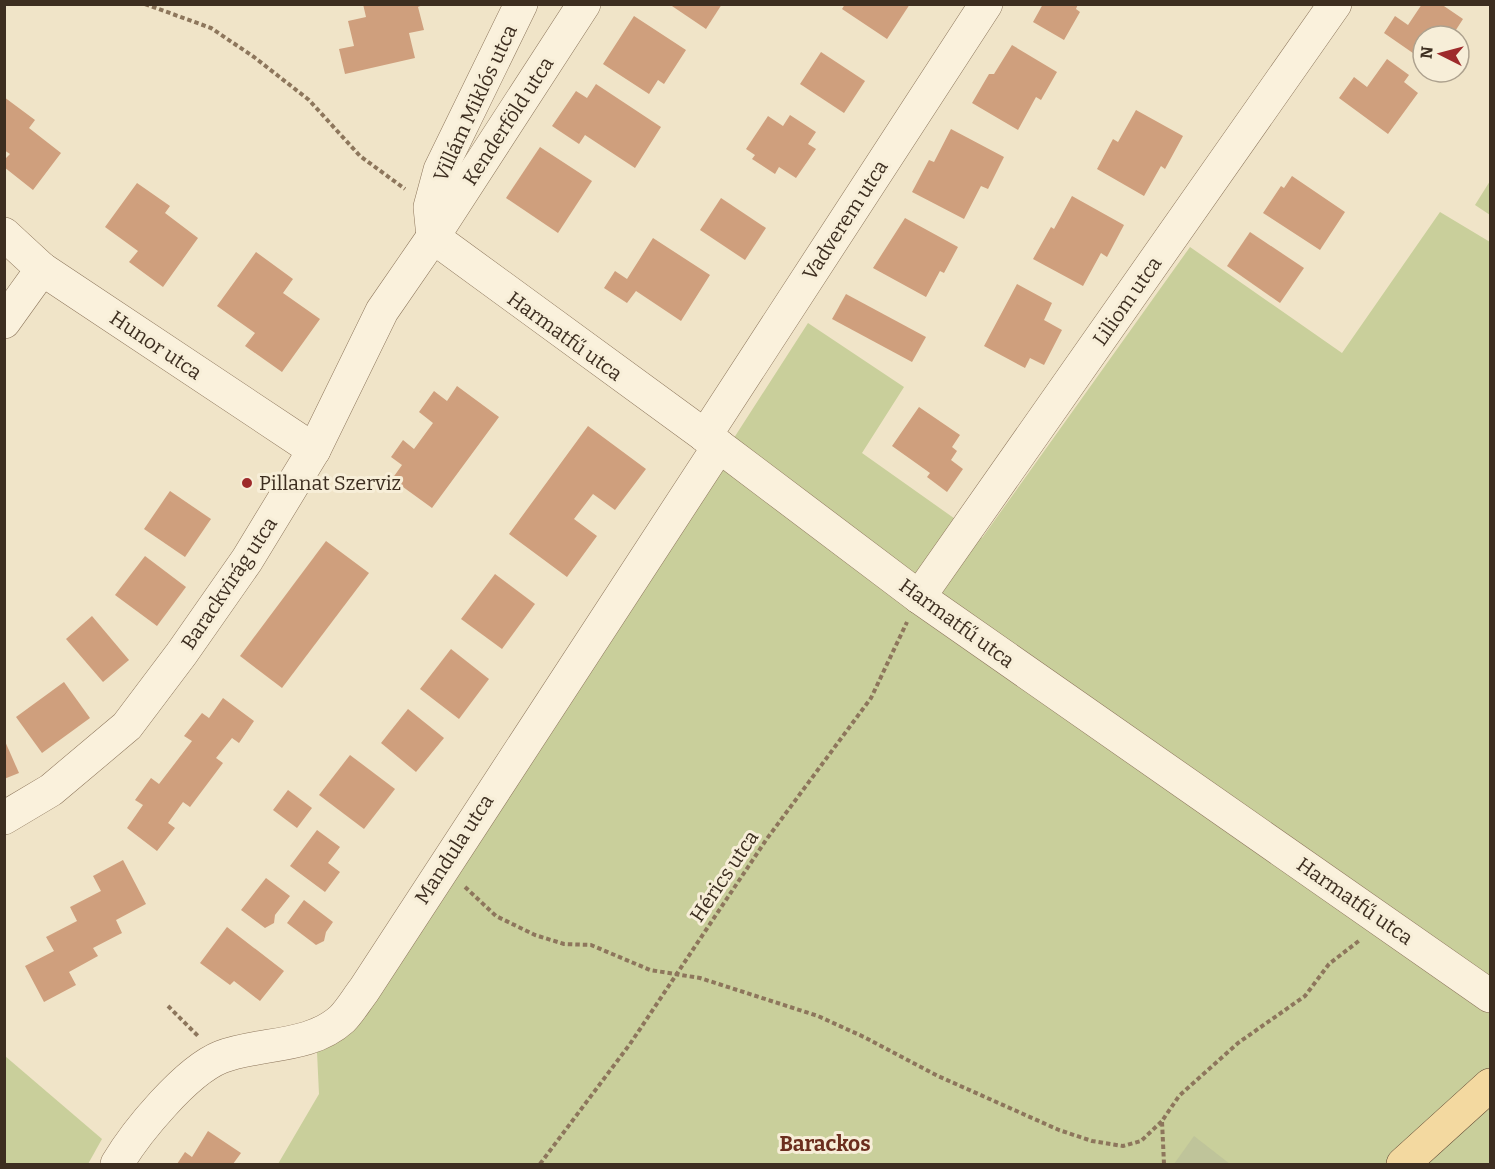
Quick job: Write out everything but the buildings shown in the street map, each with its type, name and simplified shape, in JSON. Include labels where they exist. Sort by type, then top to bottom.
[{"type":"main road","points":[[1403,1164],[1491,1085]]},
{"type":"street","name":"Villám Miklós utca","points":[[431,222],[440,170],[520,4]]},
{"type":"street","name":"Kenderföld utca","points":[[431,222],[584,4]]},
{"type":"street","name":"Vadverem utca","points":[[712,441],[986,4]]},
{"type":"street","name":"Liliom utca","points":[[919,597],[1335,4]]},
{"type":"street","name":"Harmatfű utca","points":[[431,222],[712,441],[919,597],[1491,996]]},
{"type":"street","name":"Barackvirág utca","points":[[4,818],[51,790],[127,726],[182,653],[247,560],[314,450],[382,311],[431,222]]},
{"type":"street","name":"Hunor utca","points":[[4,234],[42,269],[314,450]]},
{"type":"street","points":[[4,322],[42,269]]},
{"type":"street","name":"Mandula utca","points":[[117,1164],[152,1116],[201,1070],[219,1058],[244,1050],[298,1041],[324,1032],[343,1018],[364,990],[712,441]]},
{"type":"path","points":[[145,4],[211,28],[255,57],[309,100],[360,156],[431,222]]},
{"type":"path","name":"Hérics utca","points":[[540,1164],[630,1044],[766,840],[871,698],[919,597]]},
{"type":"path","points":[[443,866],[496,916],[518,928],[564,944],[591,945],[650,970],[700,978],[818,1016],[938,1076],[1059,1130],[1092,1142],[1123,1146],[1141,1141],[1162,1121],[1179,1096],[1238,1043],[1305,996],[1329,964],[1385,922]]},
{"type":"path","points":[[168,1006],[219,1058]]},
{"type":"path","points":[[1162,1121],[1164,1164]]},
{"type":"green space","points":[[1490,181],[1490,215],[1475,205]]},
{"type":"green space","points":[[1440,212],[1490,242],[1490,1164],[278,1164],[319,1094],[317,1052],[360,1019],[808,323],[904,387],[862,453],[982,538],[1190,247],[1342,353]]},
{"type":"green space","points":[[5,1056],[102,1139],[88,1164],[5,1164]]},
{"type":"green space","points":[[1194,1136],[1230,1164],[1174,1164]]},
{"type":"place","name":"Pillanat Szerviz","points":[[247,483]]},
{"type":"district","name":"Barackos","points":[[825,1144]]}]
